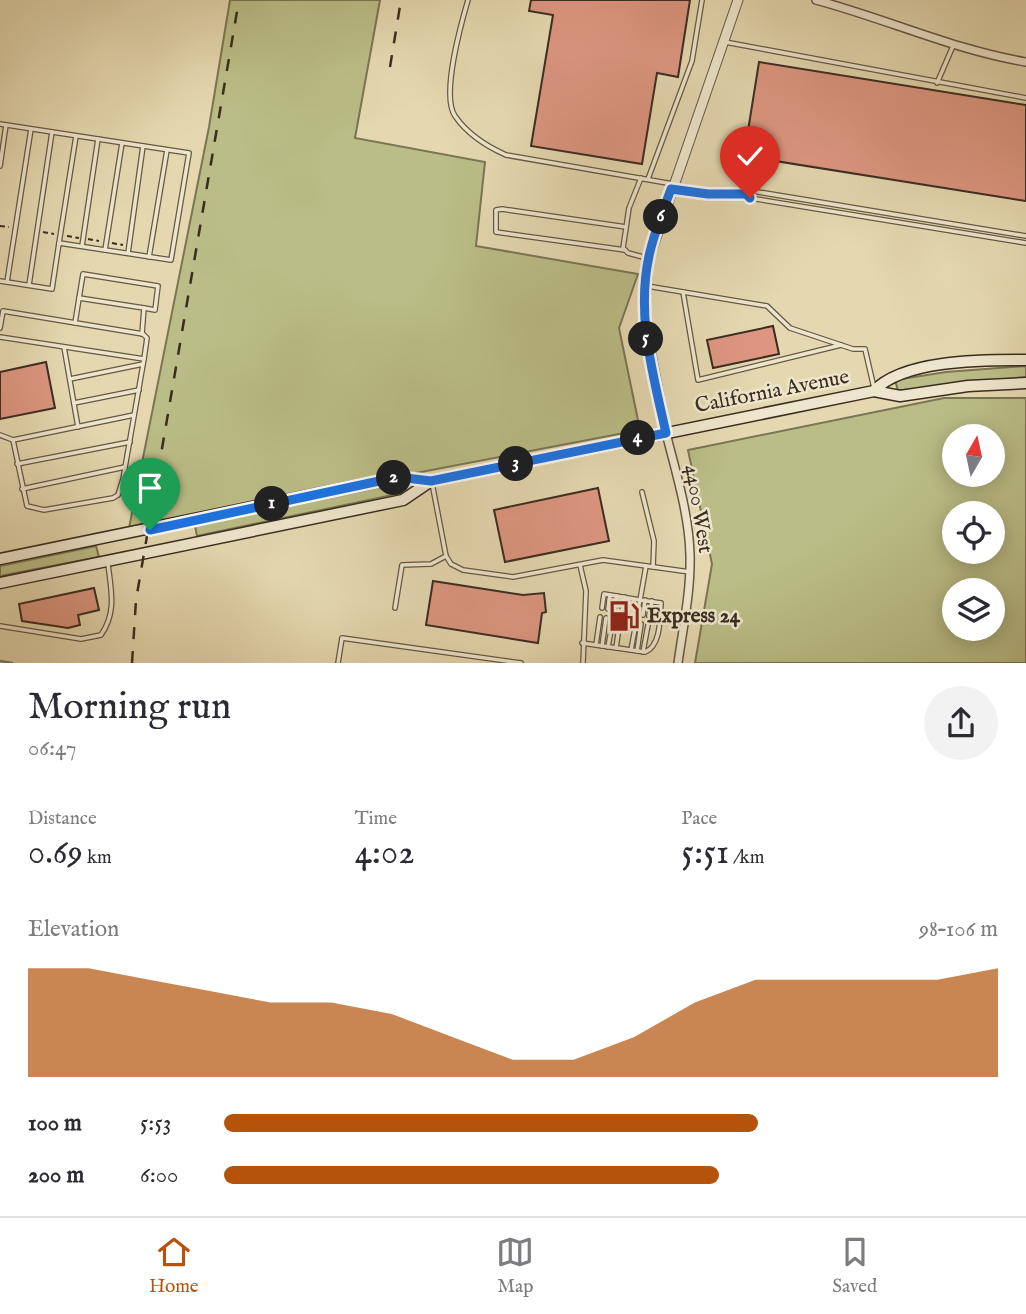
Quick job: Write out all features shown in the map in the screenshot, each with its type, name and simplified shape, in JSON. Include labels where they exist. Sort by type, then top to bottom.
[{"type":"main road","name":"California Avenue","points":[[874,391],[894,374],[970,362],[1026,360]]},
{"type":"main road","name":"California Avenue","points":[[0,559],[398,477],[431,481],[874,391],[900,396],[968,386],[1026,383]]},
{"type":"main road","name":"California Avenue","points":[[0,583],[403,500],[431,481]]},
{"type":"street","name":"4400 West","points":[[678,663],[690,572],[685,513],[647,342],[645,285],[648,258],[738,0]]},
{"type":"street","points":[[816,0],[879,17],[953,45],[1026,62]]},
{"type":"lane","points":[[468,0],[450,76],[453,114],[480,143],[506,155],[642,178],[708,194],[746,194],[761,200],[1026,243]]},
{"type":"lane","points":[[648,180],[692,61],[702,0]]},
{"type":"lane","points":[[724,42],[1026,98]]},
{"type":"lane","points":[[937,83],[953,45]]},
{"type":"lane","points":[[0,124],[189,153],[171,260],[59,243]]},
{"type":"lane","points":[[0,166],[6,125]]},
{"type":"lane","points":[[6,282],[31,129]]},
{"type":"lane","points":[[29,285],[52,132]]},
{"type":"lane","points":[[0,281],[52,289],[76,136]]},
{"type":"lane","points":[[82,246],[98,139]]},
{"type":"lane","points":[[105,250],[122,143]]},
{"type":"lane","points":[[128,253],[144,146]]},
{"type":"lane","points":[[149,257],[167,150]]},
{"type":"lane","points":[[625,250],[629,208],[642,178]]},
{"type":"lane","points":[[746,194],[752,191],[1026,236]]},
{"type":"lane","points":[[626,227],[502,208],[496,210],[494,224],[496,232],[625,250],[648,258]]},
{"type":"lane","points":[[75,323],[79,298],[83,274],[158,286],[155,310],[79,298]]},
{"type":"lane","points":[[645,285],[767,306],[790,328],[841,345],[865,349],[874,391]]},
{"type":"lane","points":[[682,292],[698,380],[841,345]]},
{"type":"lane","points":[[142,334],[144,309]]},
{"type":"lane","points":[[0,328],[3,311],[142,334],[147,338],[125,467],[120,489],[113,498],[34,510],[27,506],[13,440]]},
{"type":"lane","points":[[0,337],[144,361]]},
{"type":"lane","points":[[64,347],[78,427]]},
{"type":"lane","points":[[70,379],[144,361]]},
{"type":"lane","points":[[74,403],[139,390]]},
{"type":"lane","points":[[0,435],[13,440],[135,415]]},
{"type":"lane","points":[[17,464],[130,442]]},
{"type":"lane","points":[[22,489],[125,467]]},
{"type":"lane","points":[[431,481],[446,556],[451,564],[463,570],[513,577],[611,560],[690,572]]},
{"type":"lane","points":[[642,492],[654,541],[653,567]]},
{"type":"lane","points":[[395,608],[402,565],[431,564],[446,556]]},
{"type":"lane","points":[[0,626],[81,639],[101,635],[108,625],[113,604],[107,560]]},
{"type":"lane","points":[[580,565],[586,591],[583,663]]},
{"type":"lane","points":[[640,614],[646,566]]},
{"type":"lane","points":[[582,643],[643,652],[651,650],[656,642],[661,603],[604,594],[602,608]]},
{"type":"lane","points":[[608,609],[610,595]]},
{"type":"lane","points":[[614,610],[617,596]]},
{"type":"lane","points":[[622,611],[624,597]]},
{"type":"lane","points":[[649,616],[652,601]]},
{"type":"lane","points":[[596,645],[600,617]]},
{"type":"lane","points":[[602,646],[607,618]]},
{"type":"lane","points":[[608,647],[613,619]]},
{"type":"lane","points":[[616,648],[620,620]]},
{"type":"lane","points":[[634,650],[638,623]]},
{"type":"lane","points":[[643,652],[648,625]]},
{"type":"lane","points":[[338,663],[342,638],[521,663]]},
{"type":"green space","points":[[230,0],[380,0],[355,138],[485,162],[476,246],[638,274],[619,328],[640,430],[129,528],[209,127]]},
{"type":"green space","points":[[1026,366],[1026,377],[898,391],[895,380],[946,372]]},
{"type":"green space","points":[[944,398],[1026,398],[1026,663],[695,663],[712,564],[688,450]]},
{"type":"green space","points":[[405,482],[407,492],[197,536],[195,526]]},
{"type":"green space","points":[[96,546],[99,557],[0,576],[0,566]]},
{"type":"building","points":[[531,0],[690,0],[678,77],[657,73],[642,164],[531,146],[553,15],[529,11]]},
{"type":"building","points":[[759,62],[1026,105],[1026,201],[744,156]]},
{"type":"building","points":[[773,326],[779,354],[713,368],[707,340]]},
{"type":"building","points":[[46,362],[55,408],[0,419],[0,372]]},
{"type":"building","points":[[598,488],[609,541],[505,562],[494,510]]},
{"type":"building","points":[[433,581],[523,595],[544,593],[546,612],[542,613],[538,643],[426,625]]},
{"type":"building","points":[[94,588],[99,610],[78,615],[80,625],[68,628],[22,621],[19,604]]},
{"type":"waterway","points":[[0,661],[12,663]]},
{"type":"railway","points":[[132,663],[136,600],[239,0]]},
{"type":"railway","points":[[390,67],[401,0]]},
{"type":"place","name":"Express 24","points":[[624,616]]},
{"type":"route","points":[[150,530],[398,477],[431,481],[666,433],[644,317],[646,271],[653,239],[671,189],[708,194],[746,194],[750,198]]}]
